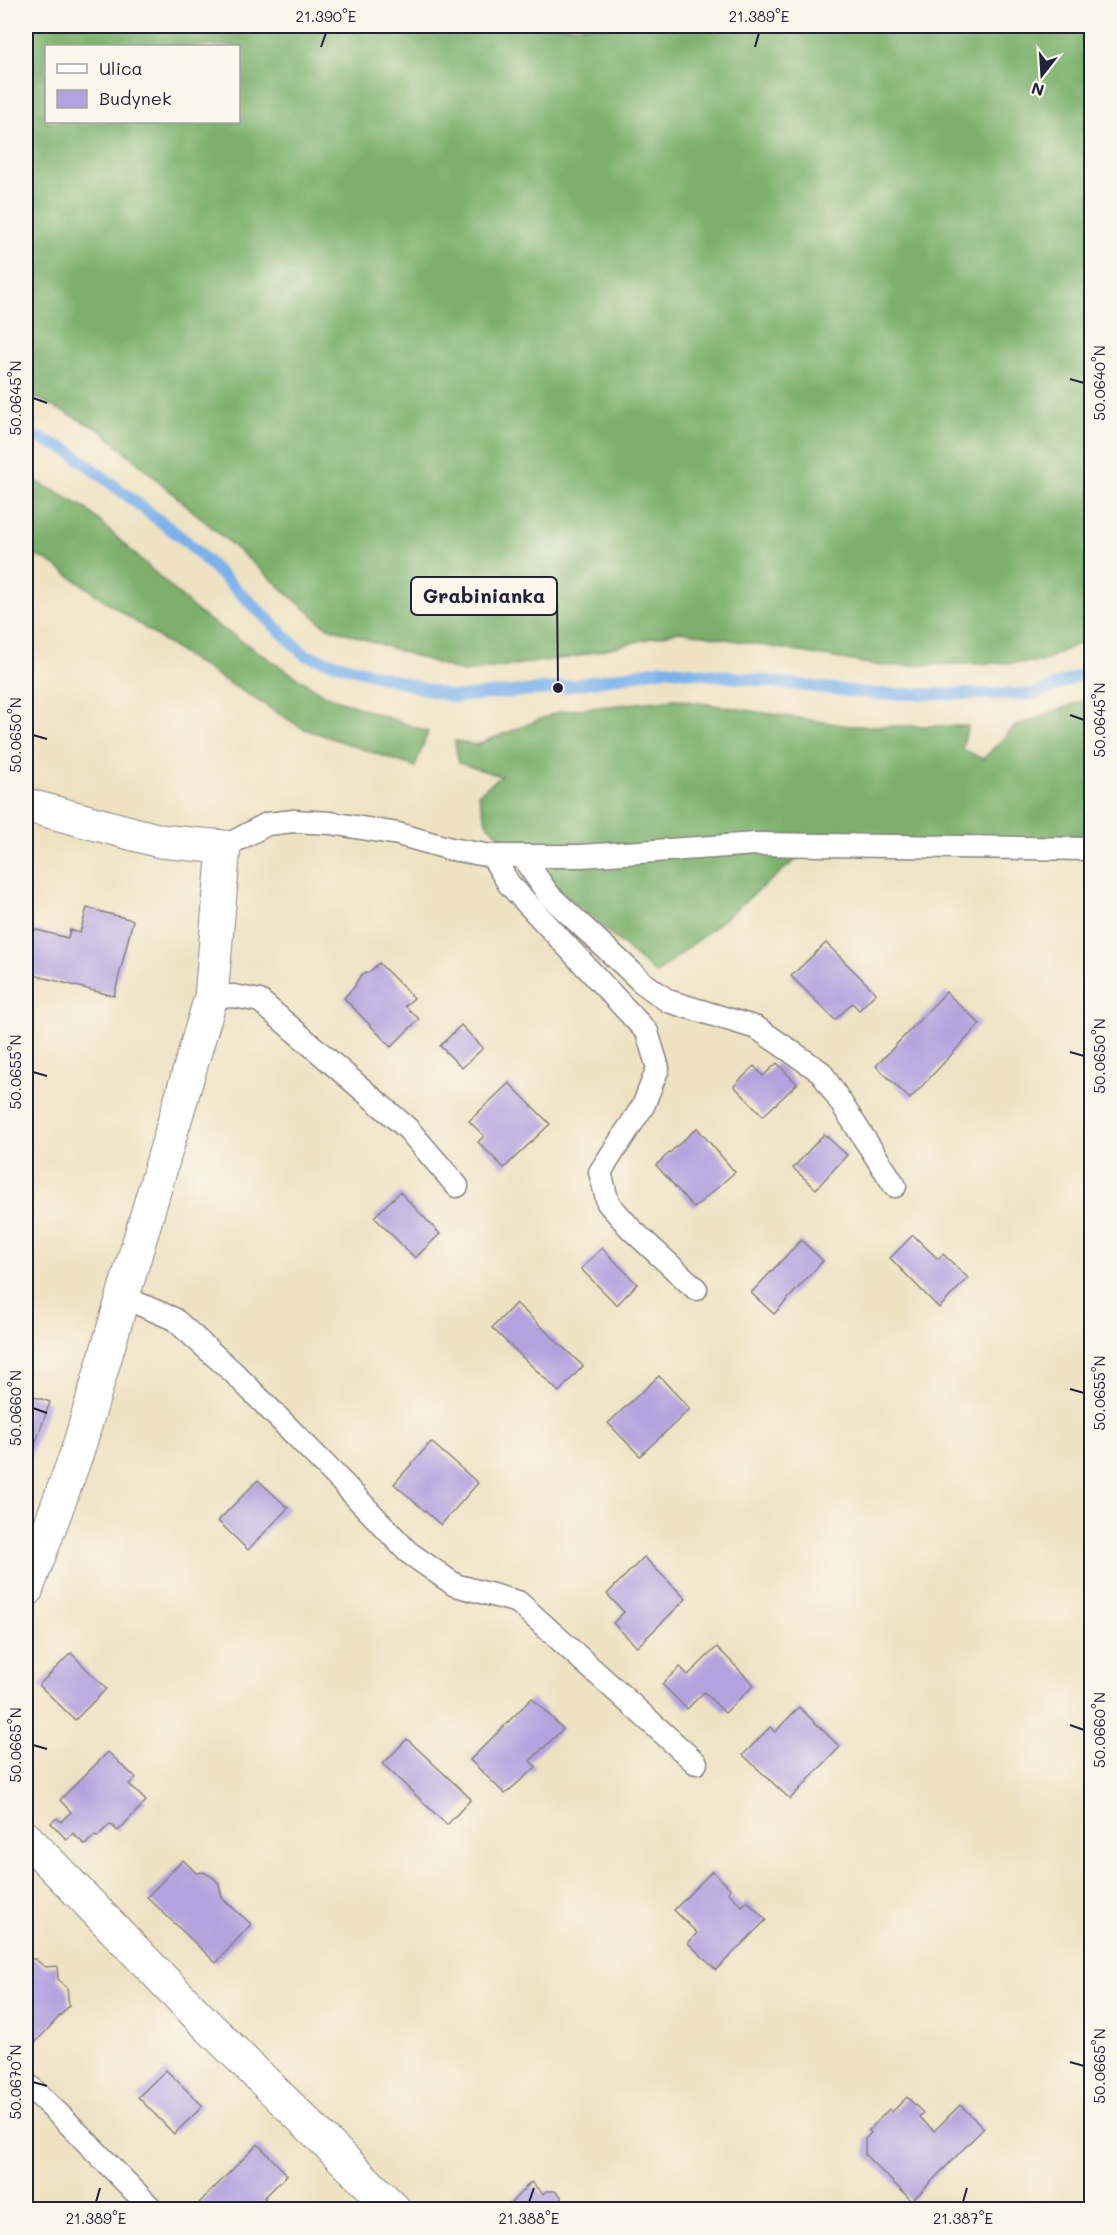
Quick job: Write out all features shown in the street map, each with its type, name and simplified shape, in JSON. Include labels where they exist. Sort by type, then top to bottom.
[{"type":"street","points":[[26,805],[160,841],[224,847],[211,998],[77,1453],[26,1591]]},
{"type":"street","points":[[26,1838],[202,2020],[395,2210]]},
{"type":"lane","points":[[224,847],[267,824],[294,821],[331,823],[398,834],[451,849],[492,856],[581,856],[756,844],[888,845],[952,849],[1065,849],[1092,852]]},
{"type":"lane","points":[[492,856],[509,884],[647,1032],[658,1068],[643,1106],[600,1172],[608,1203],[631,1229],[696,1288]]},
{"type":"lane","points":[[522,856],[549,895],[642,982],[668,1001],[757,1028],[821,1072],[895,1186]]},
{"type":"lane","points":[[211,998],[234,996],[260,1001],[407,1128],[457,1186]]},
{"type":"lane","points":[[123,1297],[174,1319],[234,1373],[408,1552],[455,1585],[518,1602],[696,1763]]},
{"type":"lane","points":[[26,2083],[74,2128],[153,2210]]},
{"type":"green space","points":[[26,26],[1091,26],[1091,637],[1041,662],[881,666],[680,631],[574,657],[463,672],[325,626],[100,430],[26,393]]},
{"type":"green space","points":[[26,476],[84,507],[200,614],[324,695],[428,732],[415,767],[302,728],[181,653],[45,559],[26,554]]},
{"type":"green space","points":[[1091,697],[1091,835],[803,854],[656,974],[487,824],[478,794],[501,776],[458,763],[455,741],[476,745],[561,711],[675,699],[849,726],[968,726],[962,749],[983,759],[1014,727]]},
{"type":"building","points":[[87,908],[133,920],[114,996],[26,973],[26,941],[29,928],[68,938],[70,930],[80,933]]},
{"type":"building","points":[[826,943],[876,993],[859,1010],[852,1003],[835,1020],[791,976]]},
{"type":"building","points":[[379,963],[414,998],[405,1006],[419,1019],[391,1047],[344,998],[362,974],[368,973]]},
{"type":"building","points":[[946,992],[980,1024],[910,1099],[876,1066]]},
{"type":"building","points":[[461,1025],[483,1048],[462,1068],[440,1046]]},
{"type":"building","points":[[777,1063],[797,1084],[763,1116],[734,1086],[754,1066],[763,1076]]},
{"type":"building","points":[[509,1083],[550,1124],[504,1168],[478,1142],[484,1136],[469,1121]]},
{"type":"building","points":[[697,1128],[735,1172],[694,1208],[656,1165]]},
{"type":"building","points":[[824,1134],[847,1155],[816,1189],[793,1168]]},
{"type":"building","points":[[400,1192],[440,1234],[415,1258],[374,1217]]},
{"type":"building","points":[[913,1235],[938,1259],[943,1254],[968,1278],[939,1308],[890,1258]]},
{"type":"building","points":[[801,1240],[823,1261],[774,1314],[751,1293]]},
{"type":"building","points":[[602,1248],[637,1284],[617,1305],[581,1269]]},
{"type":"building","points":[[516,1303],[583,1366],[559,1392],[492,1328]]},
{"type":"building","points":[[659,1376],[690,1409],[640,1456],[608,1423]]},
{"type":"building","points":[[26,1394],[50,1402],[26,1470]]},
{"type":"building","points":[[431,1442],[478,1483],[441,1525],[394,1484]]},
{"type":"building","points":[[258,1480],[288,1508],[248,1550],[218,1521]]},
{"type":"building","points":[[644,1557],[686,1599],[637,1647],[613,1623],[624,1612],[607,1594]]},
{"type":"building","points":[[717,1647],[754,1685],[725,1713],[704,1692],[687,1709],[662,1684],[680,1667],[688,1675]]},
{"type":"building","points":[[71,1653],[106,1689],[75,1720],[39,1685]]},
{"type":"building","points":[[532,1698],[563,1729],[530,1761],[536,1767],[505,1794],[470,1760]]},
{"type":"building","points":[[799,1707],[840,1747],[790,1799],[743,1755],[770,1727],[775,1732]]},
{"type":"building","points":[[407,1739],[471,1799],[447,1825],[383,1764]]},
{"type":"building","points":[[108,1752],[136,1778],[129,1784],[146,1801],[118,1831],[110,1824],[85,1845],[73,1833],[67,1840],[51,1823],[57,1818],[61,1822],[71,1812],[60,1800]]},
{"type":"building","points":[[183,1860],[196,1873],[204,1872],[214,1878],[219,1884],[222,1898],[251,1924],[216,1963],[147,1897]]},
{"type":"building","points":[[712,1871],[731,1889],[728,1892],[742,1906],[747,1901],[766,1920],[716,1970],[688,1943],[697,1933],[674,1910]]},
{"type":"building","points":[[26,1959],[35,1959],[45,1967],[57,1966],[58,1979],[67,1988],[69,2006],[34,2044],[26,2037]]},
{"type":"building","points":[[166,2070],[203,2106],[174,2134],[138,2097]]},
{"type":"building","points":[[907,2097],[923,2113],[919,2117],[934,2131],[960,2105],[984,2128],[912,2201],[865,2155],[865,2139],[871,2133],[869,2130],[889,2109],[892,2112]]},
{"type":"building","points":[[258,2144],[287,2175],[264,2198],[275,2210],[205,2210],[199,2203]]},
{"type":"building","points":[[531,2182],[543,2194],[546,2191],[555,2191],[561,2196],[560,2205],[557,2208],[559,2210],[504,2210]]},
{"type":"building","points":[[26,2201],[35,2210],[26,2210]]},
{"type":"waterway","points":[[26,433],[68,450],[186,541],[305,655],[454,697],[558,688],[664,669],[875,694],[1035,694],[1092,670]]},
{"type":"place","name":"Grabinianka","points":[[558,688]]}]
